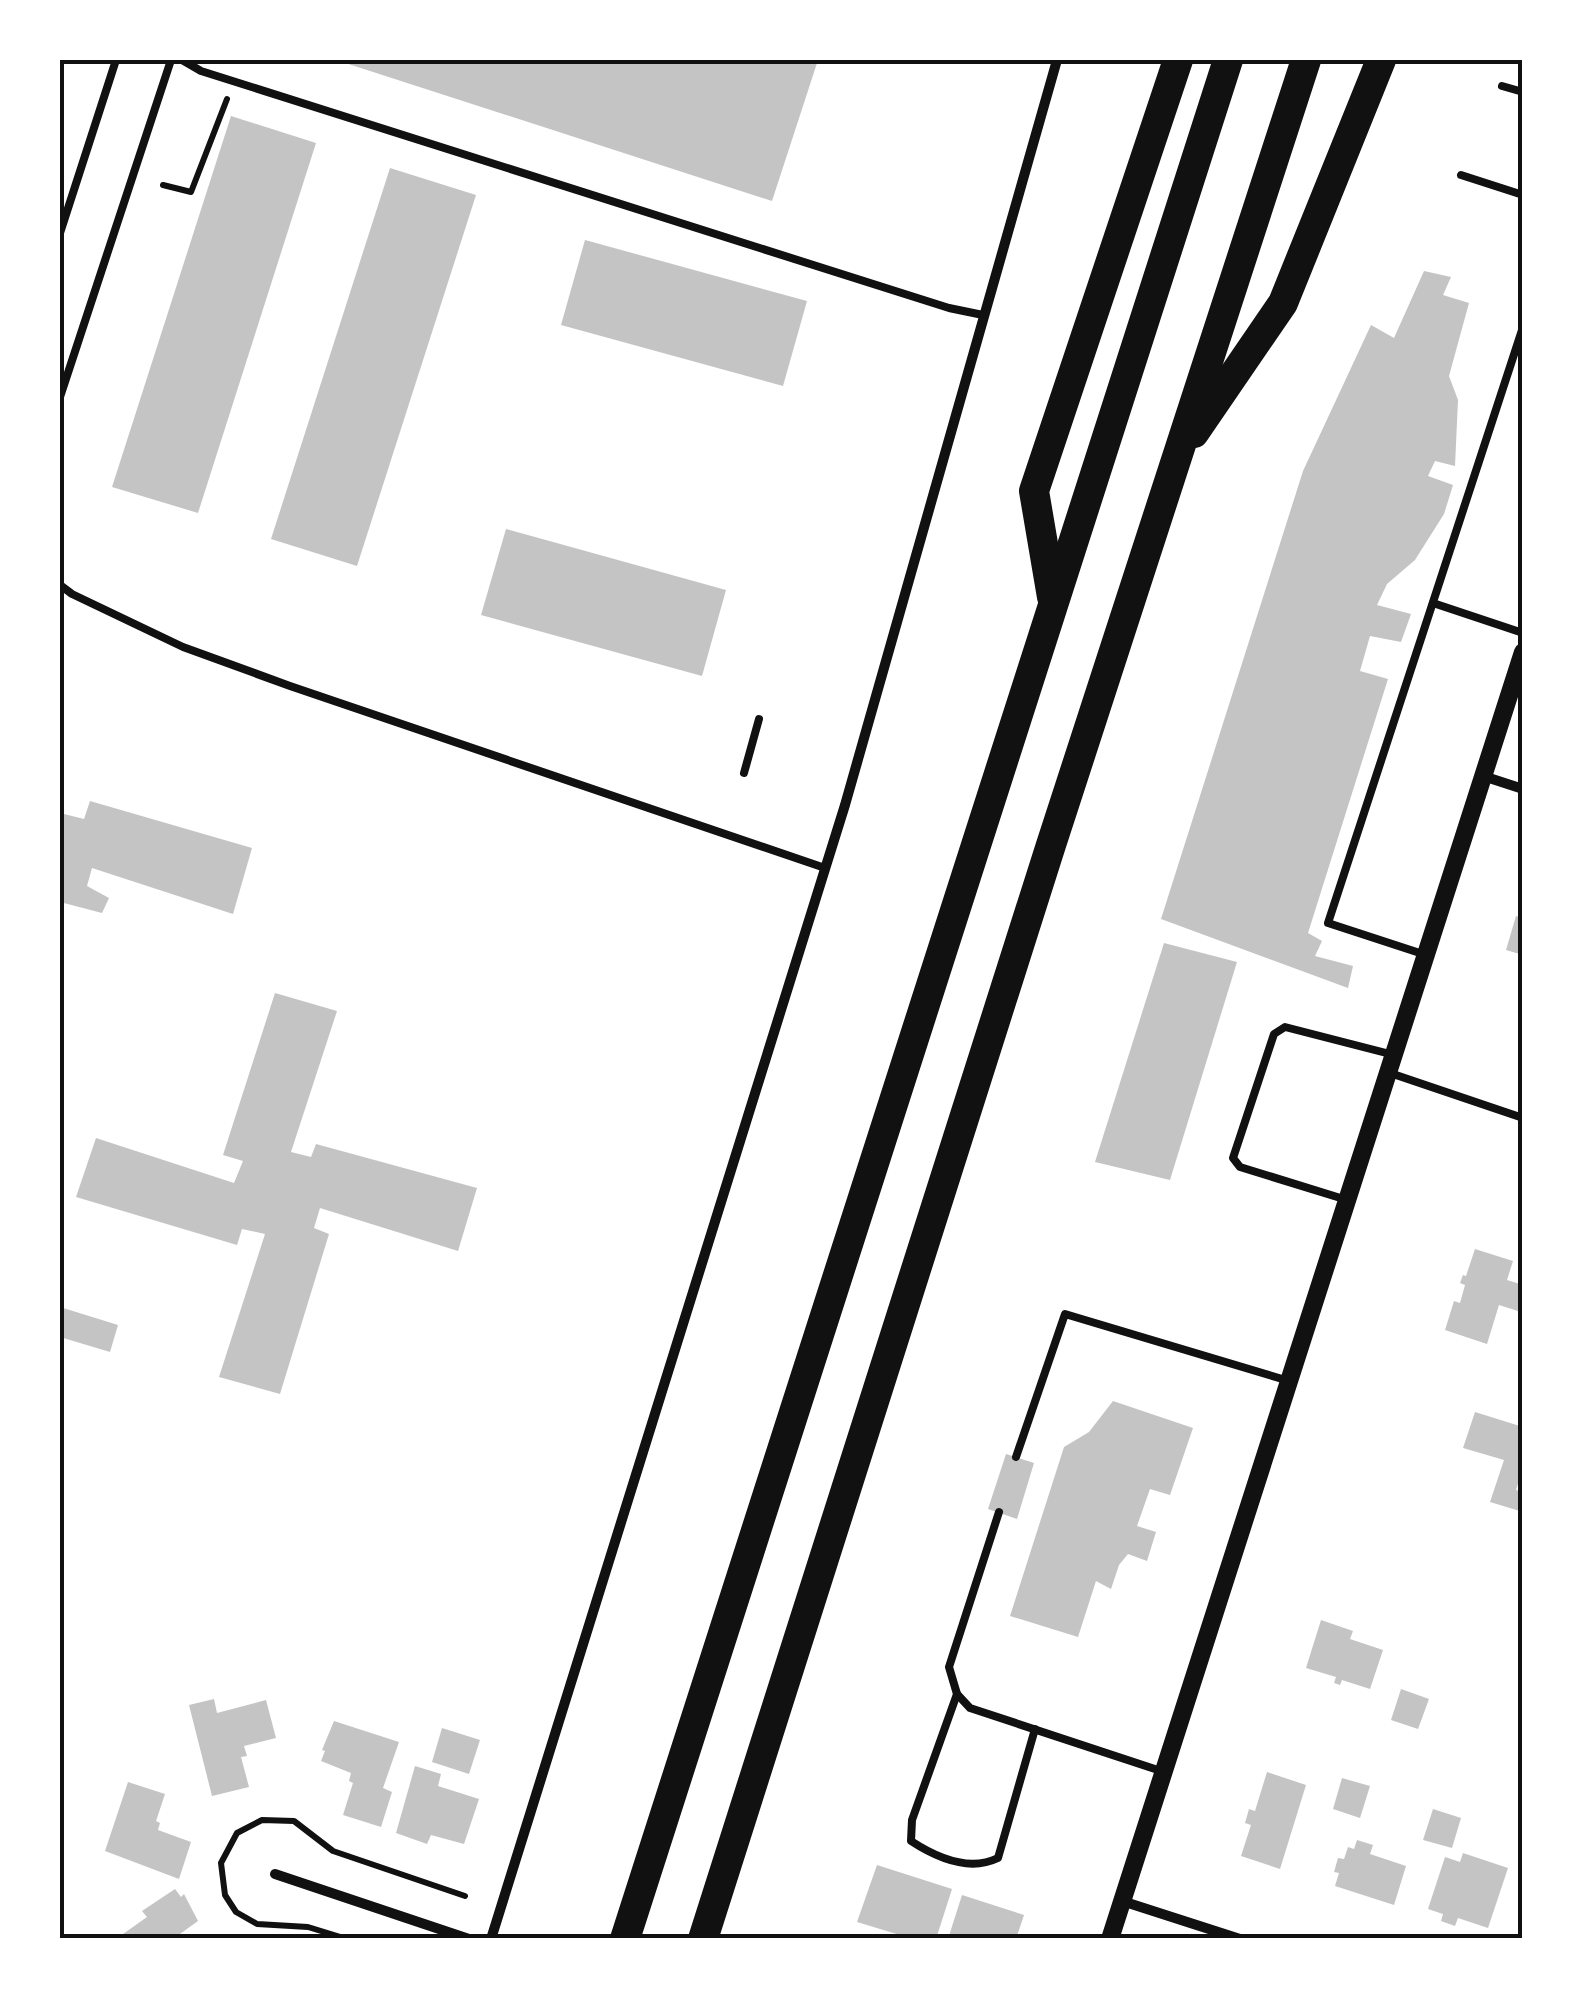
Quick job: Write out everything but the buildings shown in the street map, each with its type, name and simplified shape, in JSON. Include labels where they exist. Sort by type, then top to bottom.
[{"type":"highway","points":[[1053,604],[1034,491],[1178,60]]},
{"type":"highway","points":[[625,1939],[1228,60]]},
{"type":"highway","points":[[703,1939],[1306,60]]},
{"type":"highway","points":[[1176,460],[1283,303],[1381,60]]},
{"type":"street","points":[[492,1939],[825,868],[1057,60]]},
{"type":"street","points":[[1110,1939],[1523,652]]},
{"type":"street","points":[[1483,776],[1523,790]]},
{"type":"street","points":[[275,1874],[469,1939]]},
{"type":"street","points":[[1122,1901],[1240,1939]]},
{"type":"lane","points":[[60,233],[116,60]]},
{"type":"lane","points":[[60,398],[171,60]]},
{"type":"lane","points":[[182,60],[201,72],[942,306],[983,315]]},
{"type":"lane","points":[[1502,86],[1523,92]]},
{"type":"lane","points":[[1461,174],[1523,195]]},
{"type":"lane","points":[[1426,955],[1328,923],[1523,327]]},
{"type":"lane","points":[[60,585],[184,647],[825,868]]},
{"type":"lane","points":[[1433,603],[1523,633]]},
{"type":"lane","points":[[744,773],[759,719]]},
{"type":"lane","points":[[1348,1200],[1240,1166],[1233,1158],[1274,1034],[1285,1027],[1391,1064],[1523,1118]]},
{"type":"lane","points":[[1016,1456],[1065,1314],[1289,1381]]},
{"type":"lane","points":[[999,1512],[949,1667],[957,1694],[970,1708],[1164,1771]]},
{"type":"lane","points":[[957,1694],[912,1820],[911,1841],[936,1857],[982,1866],[998,1858],[1035,1729]]},
{"type":"path","points":[[164,185],[192,192],[234,82]]}]
